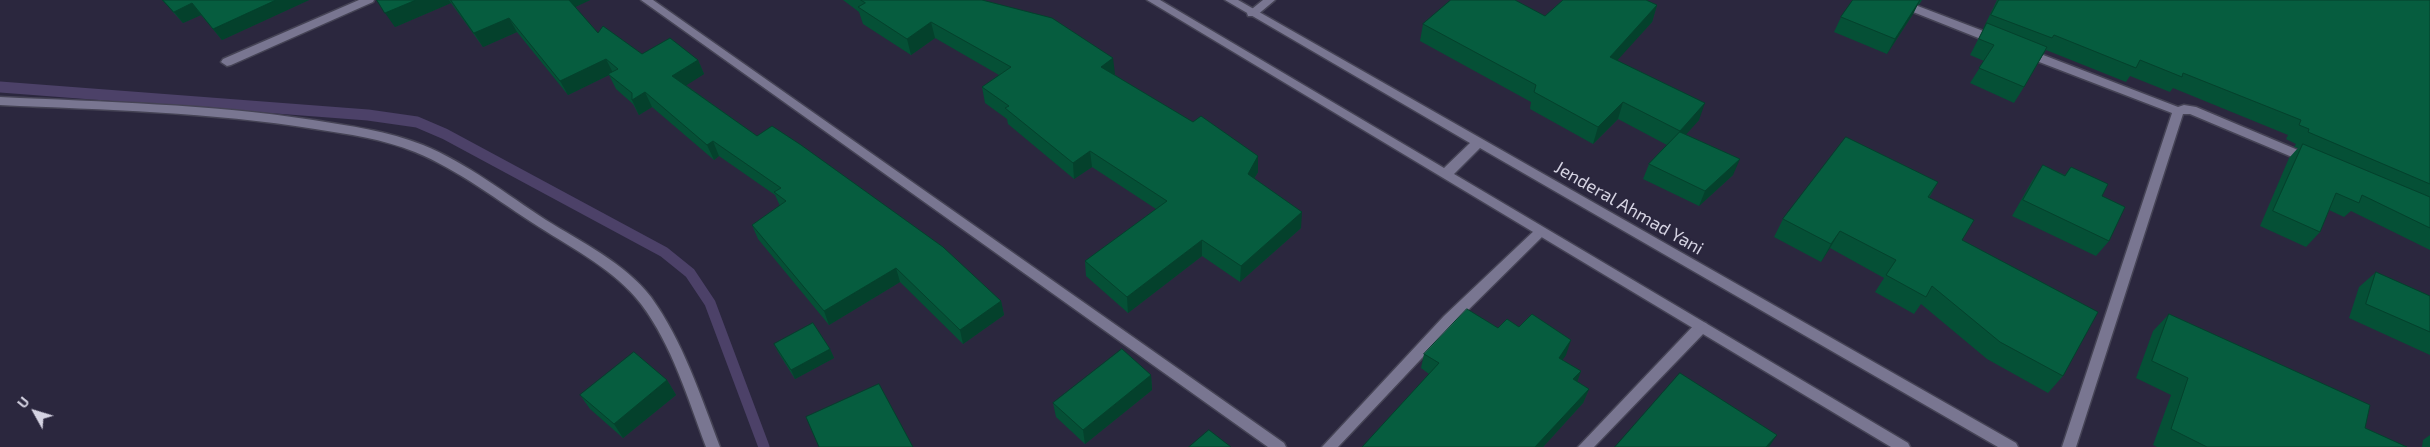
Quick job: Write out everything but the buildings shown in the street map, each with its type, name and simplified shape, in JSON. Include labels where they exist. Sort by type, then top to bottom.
[{"type":"street","points":[[227,62],[369,0]]},
{"type":"street","points":[[646,0],[1279,447]]},
{"type":"street","points":[[1152,0],[1903,447]]},
{"type":"street","name":"Jenderal Ahmad Yani","points":[[1230,0],[2011,447]]},
{"type":"street","points":[[1252,13],[1270,0]]},
{"type":"street","points":[[1892,0],[2178,112]]},
{"type":"street","points":[[0,101],[161,109],[293,121],[386,138],[430,153],[589,254],[618,274],[646,300],[664,331],[688,382],[713,447]]},
{"type":"street","points":[[2069,447],[2178,112],[2184,109],[2192,110],[2323,165]]},
{"type":"street","points":[[1445,175],[1479,142]]},
{"type":"street","points":[[1328,447],[1422,348],[1540,232]]},
{"type":"street","points":[[1585,447],[1701,327]]},
{"type":"waterway","points":[[0,87],[368,115],[417,122],[445,134],[664,252],[690,273],[710,303],[764,447]]}]
